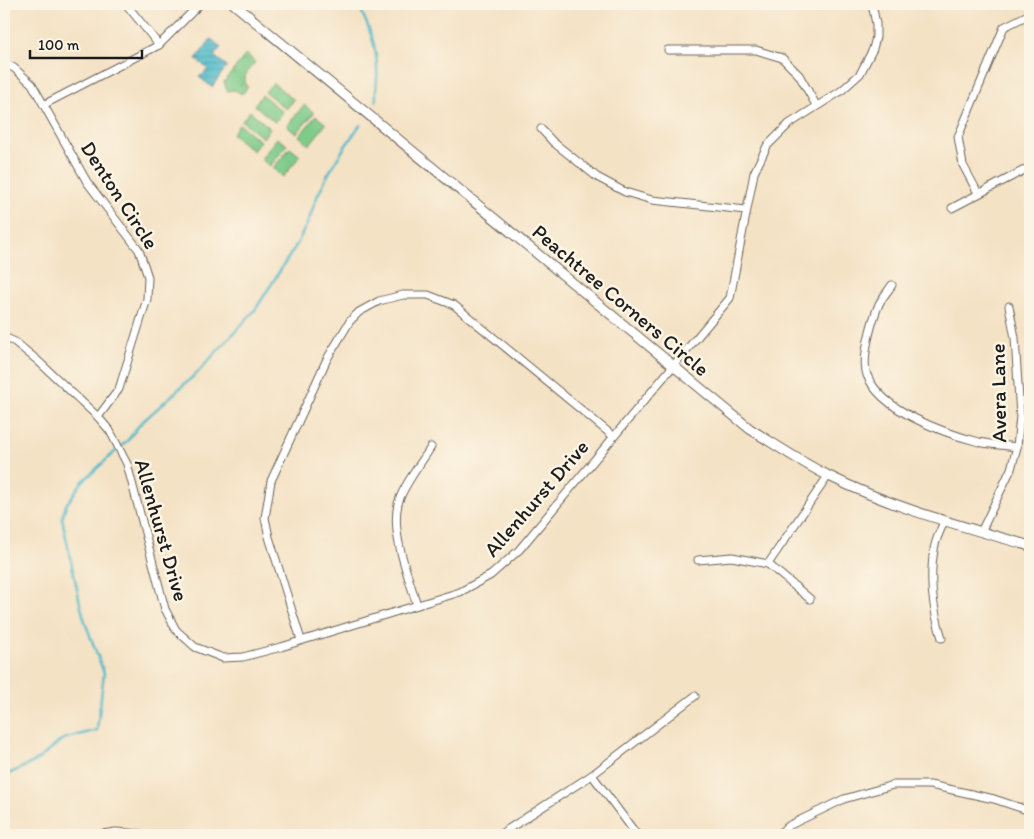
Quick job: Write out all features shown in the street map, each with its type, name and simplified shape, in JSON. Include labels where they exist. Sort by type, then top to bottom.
[{"type":"street","points":[[126,4],[159,45]]},
{"type":"street","points":[[45,104],[159,45],[200,4]]},
{"type":"street","name":"Peachtree Corners Circle","points":[[234,4],[750,429],[828,476],[879,498],[944,521],[1030,546]]},
{"type":"street","name":"Allenhurst Drive","points":[[4,337],[15,342],[37,360],[98,417],[110,431],[127,464],[165,609],[176,630],[195,647],[223,658],[243,657],[460,592],[491,575],[519,550],[730,298],[754,173],[767,146],[789,124],[816,105],[841,91],[860,74],[873,49],[876,37],[876,24],[872,4]]},
{"type":"street","points":[[978,193],[963,164],[958,137],[1004,27],[1030,14]]},
{"type":"street","points":[[668,50],[756,50],[782,58],[799,75],[816,105]]},
{"type":"street","name":"Denton Circle","points":[[4,63],[14,68],[32,84],[88,182],[139,250],[148,277],[147,299],[119,389],[98,417]]},
{"type":"street","points":[[541,129],[553,142],[597,177],[625,192],[652,200],[746,210]]},
{"type":"street","points":[[952,208],[1030,167]]},
{"type":"street","points":[[892,285],[879,303],[866,346],[866,374],[877,393],[900,412],[956,435],[982,442],[1018,447]]},
{"type":"street","points":[[301,640],[269,537],[265,518],[271,481],[327,359],[350,321],[359,312],[380,301],[403,295],[428,296],[454,305],[613,436]]},
{"type":"street","name":"Avera Lane","points":[[981,532],[1011,469],[1018,447],[1020,416],[1015,338],[1010,306]]},
{"type":"street","points":[[417,605],[397,536],[398,503],[431,447]]},
{"type":"street","points":[[768,564],[828,476]]},
{"type":"street","points":[[942,638],[935,616],[932,574],[934,548],[944,521]]},
{"type":"street","points":[[698,560],[732,557],[768,564],[810,599]]},
{"type":"street","points":[[499,835],[592,775],[695,696]]},
{"type":"street","points":[[592,775],[637,835]]},
{"type":"street","points":[[777,835],[790,825],[844,799],[893,785],[937,787],[994,799],[1030,810]]},
{"type":"street","points":[[96,835],[116,832],[143,835]]},
{"type":"green space","points":[[246,54],[255,62],[245,76],[245,84],[248,87],[242,94],[235,90],[227,91],[224,82]]},
{"type":"green space","points":[[273,83],[294,100],[286,109],[265,92]]},
{"type":"green space","points":[[262,95],[283,112],[275,122],[254,105]]},
{"type":"green space","points":[[304,105],[314,113],[296,134],[287,126]]},
{"type":"green space","points":[[250,111],[270,128],[263,138],[242,121]]},
{"type":"green space","points":[[316,116],[326,124],[309,145],[299,136]]},
{"type":"green space","points":[[239,124],[260,141],[253,151],[232,134]]},
{"type":"green space","points":[[277,138],[287,145],[270,166],[261,159]]},
{"type":"green space","points":[[290,148],[300,156],[283,177],[273,168]]},
{"type":"water","points":[[211,39],[221,47],[214,56],[227,66],[212,87],[199,77],[208,69],[196,59]]},
{"type":"waterway","points":[[358,4],[374,43],[377,60],[376,101]]},
{"type":"waterway","points":[[4,776],[36,761],[63,739],[97,730],[104,673],[80,603],[62,518],[66,505],[82,482],[128,440],[140,424],[198,372],[255,310],[297,244],[327,176],[360,125]]}]
